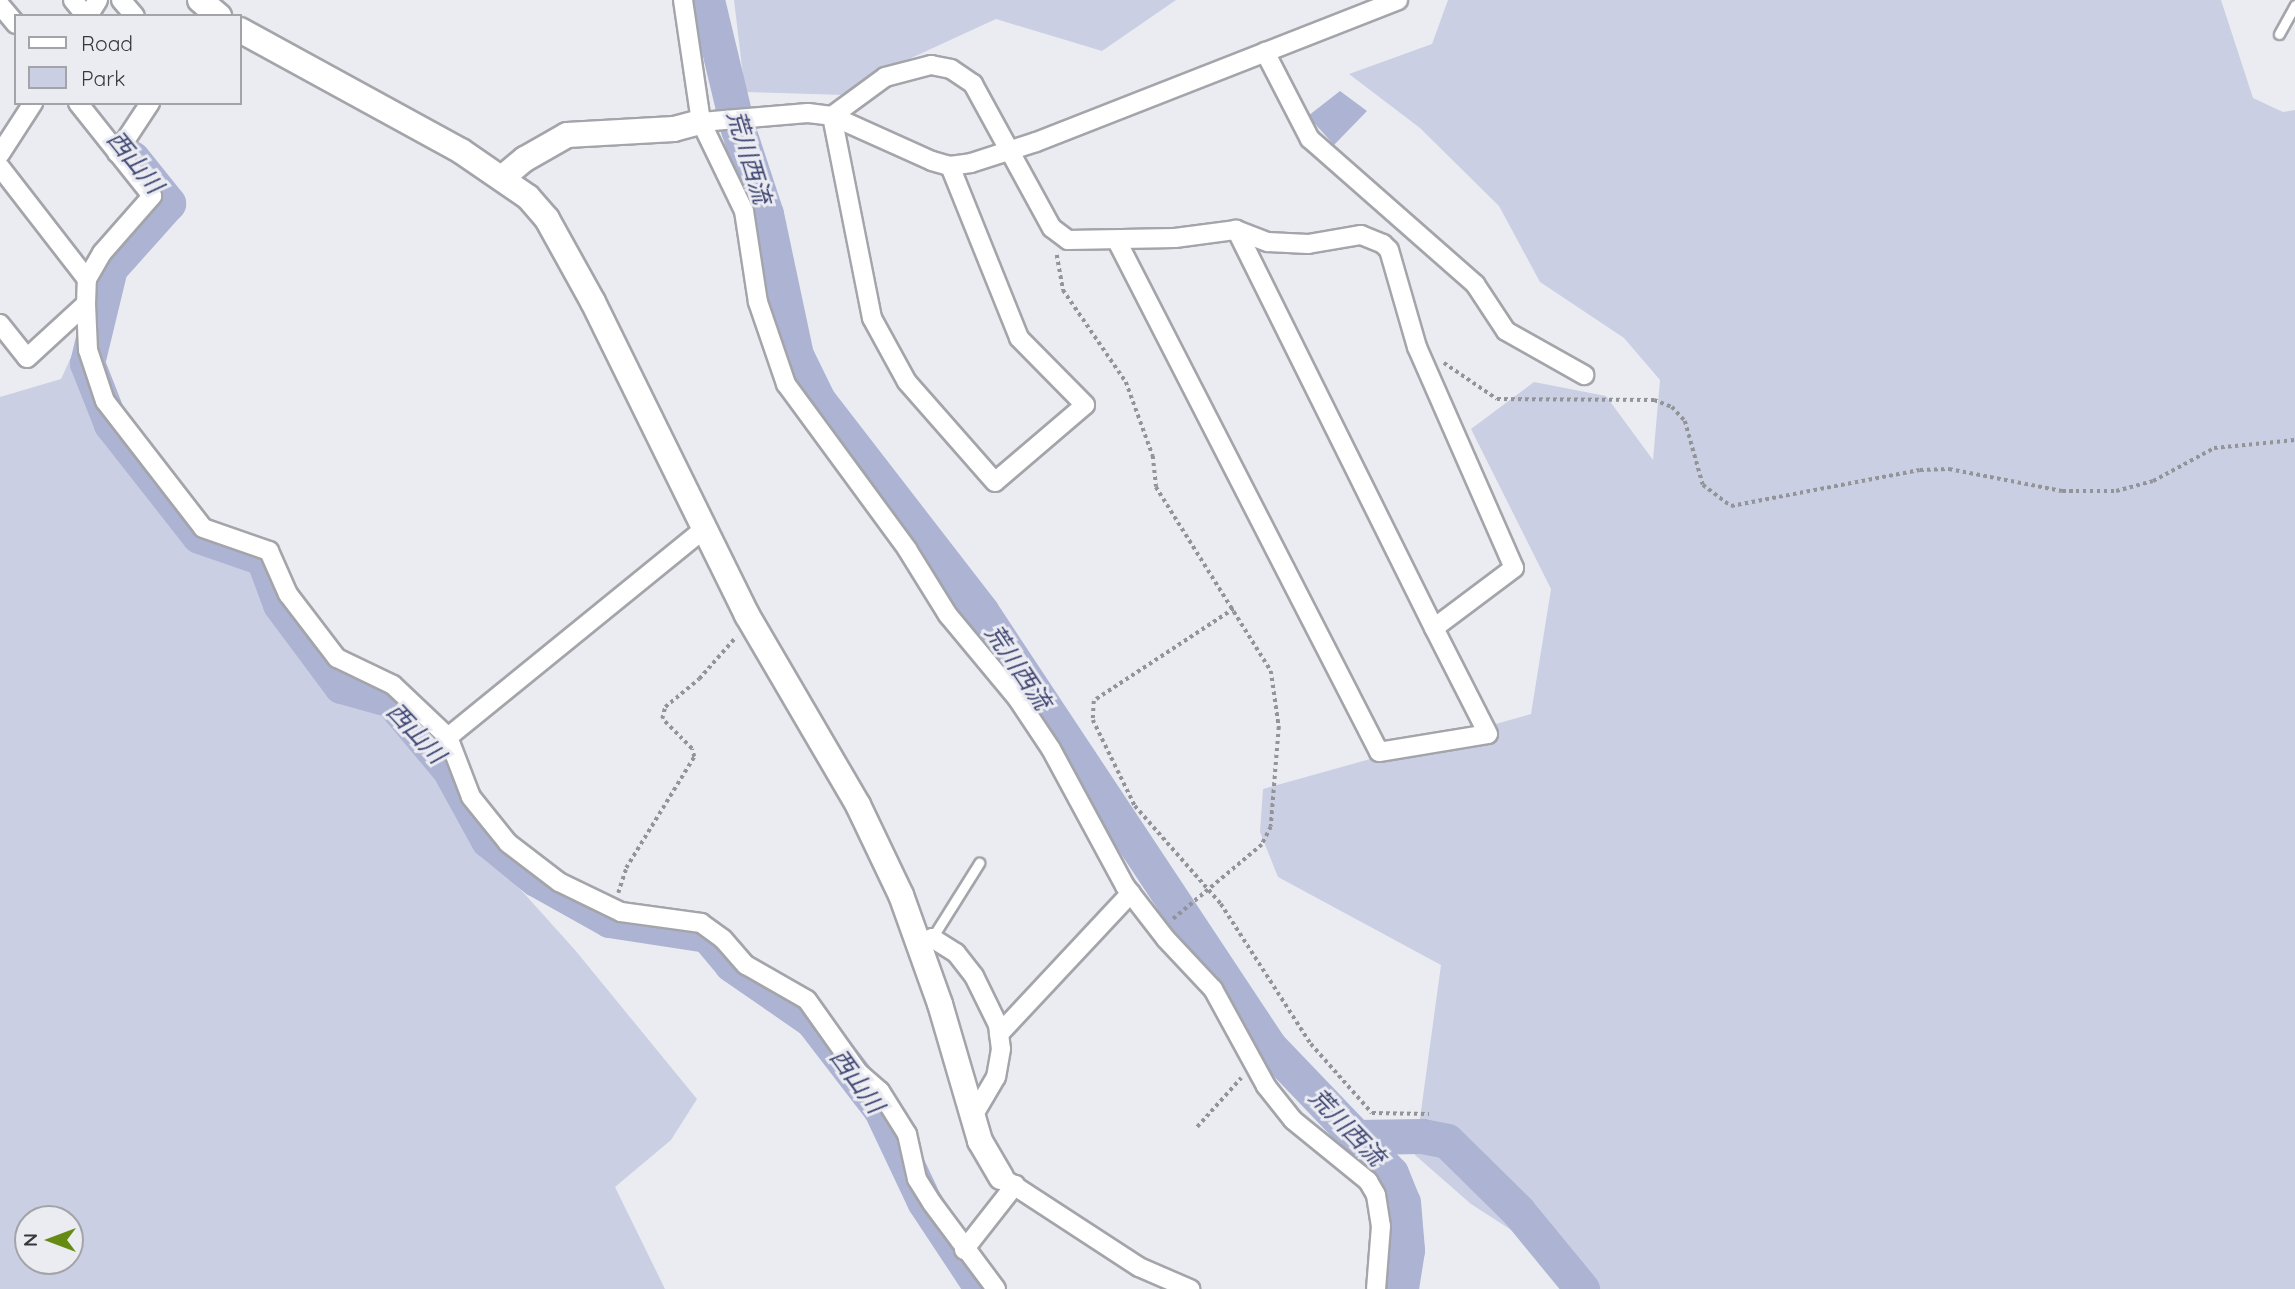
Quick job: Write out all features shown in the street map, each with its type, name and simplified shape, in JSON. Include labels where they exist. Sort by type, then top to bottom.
[{"type":"street","points":[[74,0],[85,14]]},
{"type":"street","points":[[121,0],[133,14]]},
{"type":"street","points":[[200,0],[217,14]]},
{"type":"street","points":[[683,0],[705,122],[744,211],[758,302],[786,384],[907,549],[948,615],[1017,698],[1051,749],[1131,893],[1180,956],[1213,989],[1252,1067],[1293,1120],[1368,1181],[1376,1195],[1381,1226],[1376,1289]]},
{"type":"street","points":[[502,178],[525,159],[567,135],[674,129],[705,122],[763,116],[832,116],[950,166],[1011,151],[1398,0]]},
{"type":"street","points":[[0,5],[14,22]]},
{"type":"street","points":[[242,31],[502,178],[528,197],[564,247],[748,617],[858,805],[926,941],[980,1141],[1008,1181],[1139,1267],[1190,1289]]},
{"type":"street","points":[[1265,52],[1310,139],[1475,284],[1506,331],[1584,374]]},
{"type":"street","points":[[832,116],[885,77],[930,65],[951,69],[973,84],[1059,236],[1117,241],[1236,230],[1268,242],[1308,244],[1362,235],[1389,250],[1417,347],[1514,568],[1434,628]]},
{"type":"street","points":[[0,154],[32,105]]},
{"type":"street","points":[[80,105],[152,196],[102,253],[86,279],[88,350],[105,401],[204,528],[269,551],[288,594],[337,658],[393,685],[448,737],[471,797],[508,843],[559,882],[613,908],[701,923],[723,939],[746,965],[807,1000],[858,1072],[886,1102],[907,1134],[918,1179],[964,1250],[996,1289]]},
{"type":"street","points":[[117,153],[149,105]]},
{"type":"street","points":[[832,116],[872,318],[881,339],[907,382],[995,482],[1085,405],[1020,338],[950,166]]},
{"type":"street","points":[[0,167],[86,279]]},
{"type":"street","points":[[1117,241],[1379,752],[1488,734],[1236,230]]},
{"type":"street","points":[[0,324],[27,358],[86,304]]},
{"type":"street","points":[[448,737],[703,530]]},
{"type":"street","points":[[999,1034],[1131,893]]},
{"type":"street","points":[[926,941],[956,953],[974,976],[999,1034],[996,1077],[973,1116]]},
{"type":"street","points":[[964,1250],[1008,1181]]},
{"type":"lane","points":[[2279,34],[2295,5]]},
{"type":"lane","points":[[926,941],[979,863]]},
{"type":"path","points":[[1059,236],[1055,245],[1063,290],[1126,382],[1153,456],[1156,487],[1271,671],[1279,727],[1277,789],[1271,827],[1262,845],[1166,925]]},
{"type":"path","points":[[1435,356],[1479,391],[1497,399],[1654,400],[1672,407],[1685,421],[1703,485],[1731,506],[1920,470],[1949,469],[2040,488],[2104,492],[2153,481],[2214,448],[2295,440]]},
{"type":"path","points":[[1234,609],[1094,701],[1093,720],[1135,806],[1221,904],[1311,1044],[1372,1113],[1429,1114]]},
{"type":"path","points":[[613,908],[626,868],[694,757],[692,749],[662,719],[665,707],[725,653],[748,617]]},
{"type":"path","points":[[1197,1127],[1252,1067]]},
{"type":"green space","points":[[734,0],[1176,0],[1102,51],[996,19],[896,65],[845,95],[745,92]]},
{"type":"green space","points":[[1448,0],[2221,0],[2253,98],[2283,112],[2295,110],[2295,1289],[1587,1289],[1572,1269],[1471,1204],[1415,1155],[1441,965],[1278,877],[1260,832],[1263,789],[1531,714],[1551,589],[1471,429],[1534,382],[1606,396],[1653,460],[1660,380],[1624,338],[1540,282],[1499,206],[1420,128],[1349,74],[1432,44]]},
{"type":"green space","points":[[78,342],[91,415],[191,543],[256,564],[283,624],[332,689],[385,712],[439,770],[487,852],[575,950],[697,1099],[671,1140],[615,1187],[665,1289],[0,1289],[0,397],[61,379]]},
{"type":"shaded area","points":[[1340,91],[1367,111],[1334,145],[1308,116]]},
{"type":"waterway","name":"荒川西流","points":[[707,0],[738,129],[766,214],[796,355],[818,400],[981,611],[1269,1046],[1391,1173],[1403,1202],[1407,1250],[1401,1289]]},
{"type":"waterway","name":"西山川","points":[[132,158],[168,203],[110,268],[87,363],[111,424],[199,536],[263,558],[280,604],[341,686],[391,700],[449,769],[488,840],[536,879],[609,920],[707,935],[731,964],[812,1020],[881,1110],[924,1201],[982,1289]]},
{"type":"waterway","points":[[1355,1137],[1422,1136],[1447,1141],[1518,1211],[1582,1289]]}]
